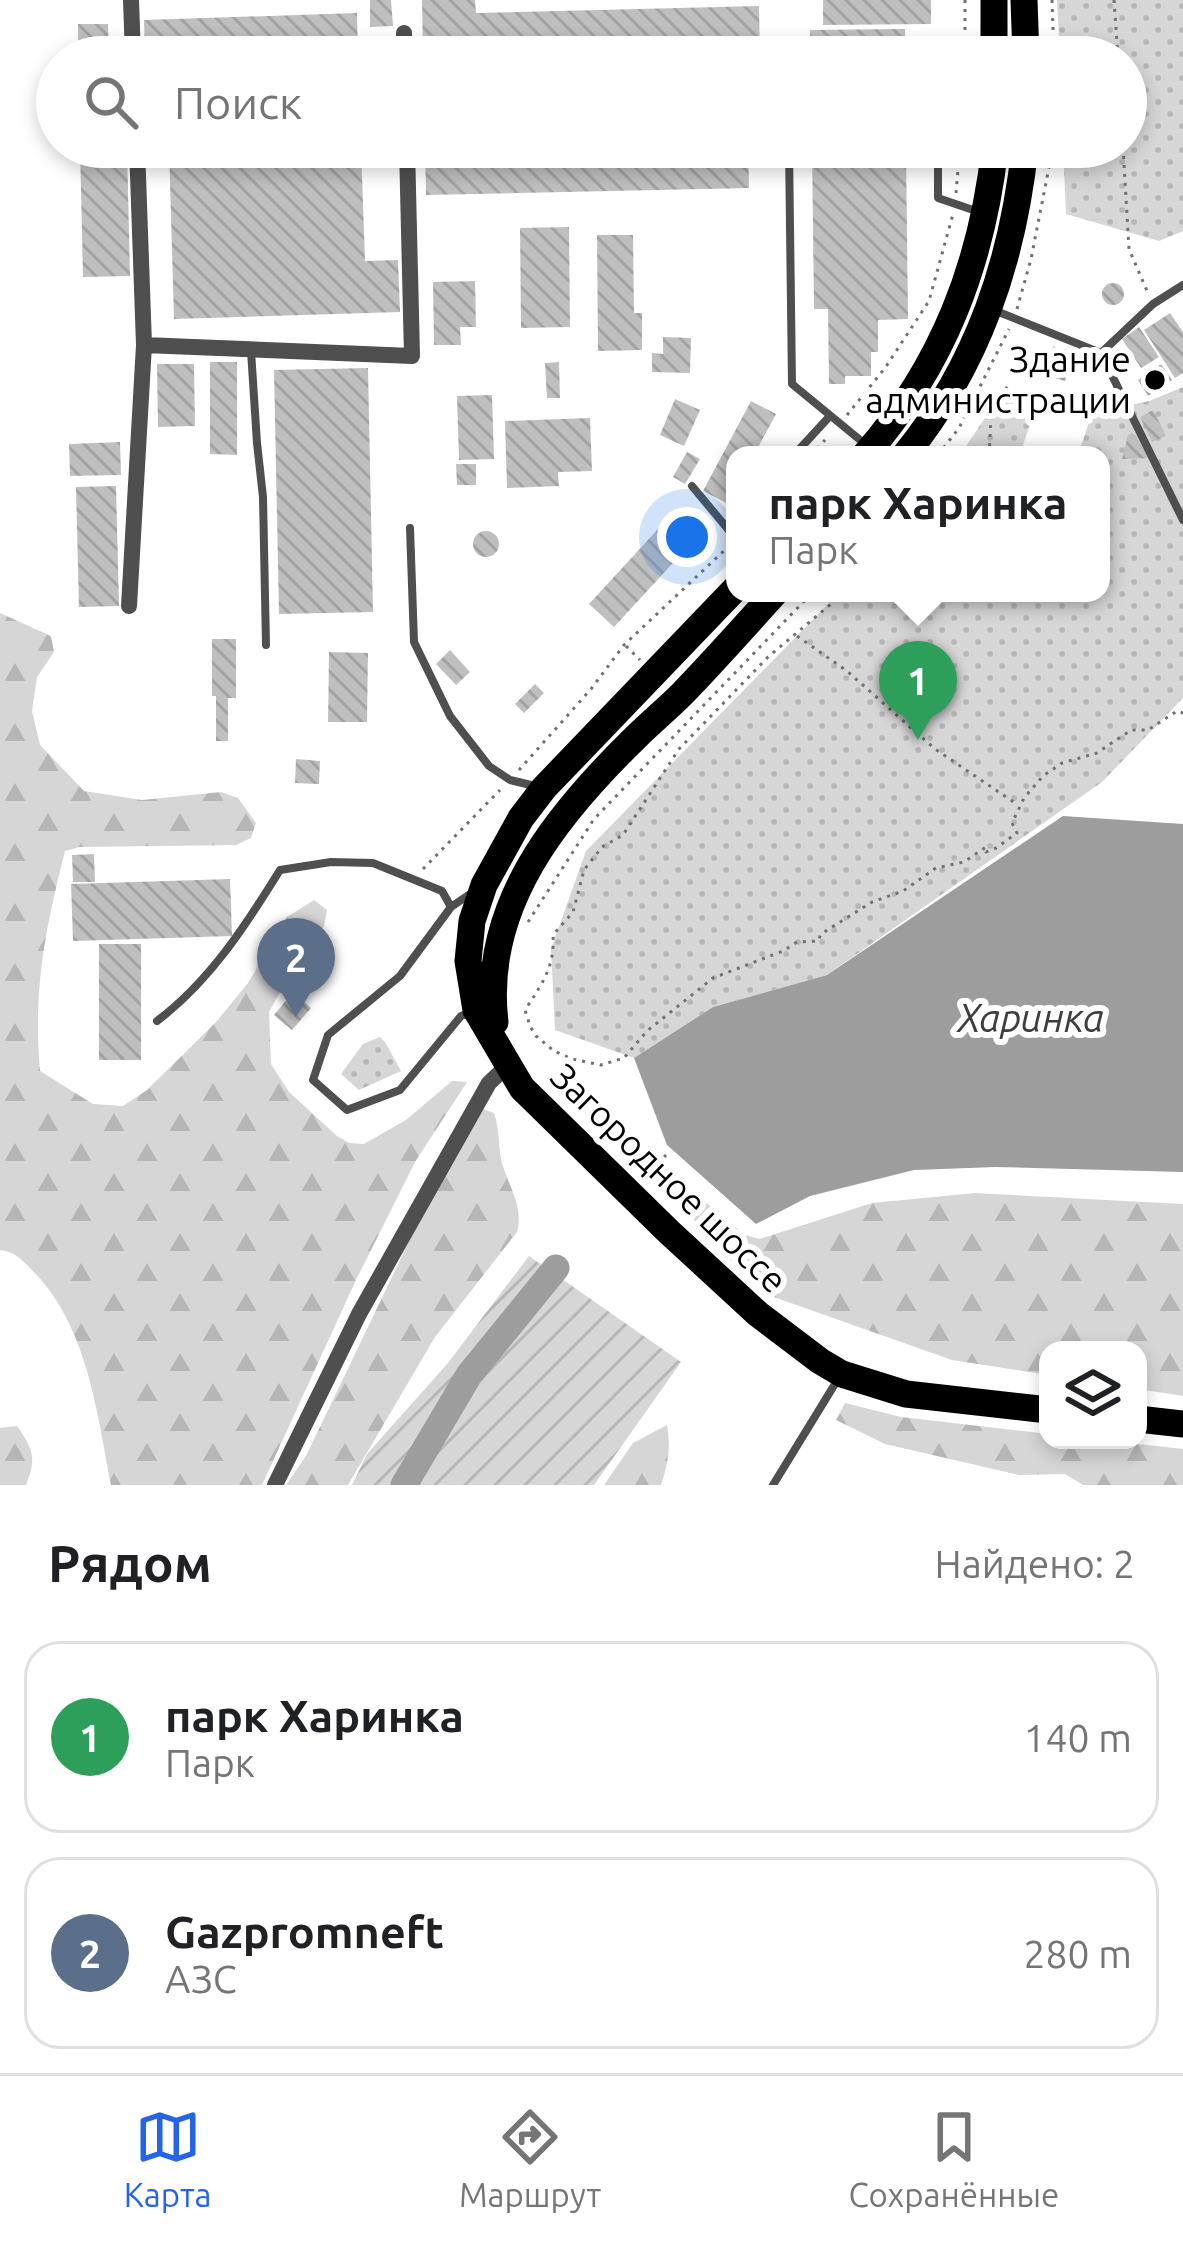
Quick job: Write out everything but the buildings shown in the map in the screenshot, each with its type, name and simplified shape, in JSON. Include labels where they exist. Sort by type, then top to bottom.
[{"type":"main road","points":[[985,36],[994,0]]},
{"type":"main road","points":[[1024,0],[1025,36]]},
{"type":"main road","points":[[872,446],[916,387],[962,297],[991,168]]},
{"type":"main road","points":[[911,446],[948,394],[991,309],[1022,168]]},
{"type":"main road","name":"Загородное шоссе","points":[[726,598],[544,788],[461,914],[469,961],[502,1055],[541,1109],[714,1274],[788,1338],[842,1374],[906,1394],[1039,1409]]},
{"type":"main road","points":[[484,1008],[494,965],[515,924],[514,894],[541,845],[635,738],[680,697],[767,602]]},
{"type":"main road","points":[[1147,1420],[1183,1424]]},
{"type":"street","points":[[131,0],[132,36]]},
{"type":"street","points":[[129,606],[144,344],[138,168]]},
{"type":"street","points":[[144,344],[412,356],[408,168]]},
{"type":"street","points":[[461,914],[515,924]]},
{"type":"street","points":[[275,1485],[359,1314],[502,1055]]},
{"type":"lane","points":[[789,168],[792,384],[862,446]]},
{"type":"lane","points":[[938,168],[938,198],[984,214]]},
{"type":"lane","points":[[1101,353],[1153,304],[1183,285]]},
{"type":"lane","points":[[962,297],[1101,353],[1183,520]]},
{"type":"lane","points":[[251,349],[263,497],[266,645]]},
{"type":"lane","points":[[802,446],[829,417]]},
{"type":"lane","points":[[692,486],[726,526]]},
{"type":"lane","points":[[410,528],[414,642],[450,716],[489,766],[510,780],[544,788]]},
{"type":"lane","points":[[157,1022],[220,959],[280,870],[331,862],[373,863],[442,891],[461,914],[400,976],[328,1035],[313,1080],[347,1110],[400,1090],[460,1016],[484,1008]]},
{"type":"lane","points":[[773,1485],[842,1374]]},
{"type":"path","points":[[965,0],[975,36]]},
{"type":"path","points":[[1052,0],[1053,36]]},
{"type":"path","points":[[1114,0],[1117,36]]},
{"type":"path","points":[[820,446],[885,368],[929,301],[955,205],[958,168]]},
{"type":"path","points":[[1124,168],[1129,249],[1153,304]]},
{"type":"path","points":[[990,446],[992,401],[1010,385]]},
{"type":"path","points":[[413,880],[510,780],[624,645],[726,548]]},
{"type":"path","points":[[515,924],[594,820],[803,602]]},
{"type":"path","points":[[834,602],[768,657],[679,749],[623,835],[602,847],[584,870],[573,913],[553,935],[554,956],[525,1010],[530,1026],[554,1052],[602,1065],[624,1058],[647,1031],[713,979],[797,942],[818,941],[821,934],[872,902],[903,891],[936,868],[964,862],[986,847],[986,852],[997,848],[1017,833],[1012,823],[1043,776],[1062,763],[1097,753],[1131,730],[1148,730],[1177,711],[1183,712]]},
{"type":"path","points":[[796,635],[847,671],[935,749],[1020,806]]},
{"type":"path","points":[[641,1182],[666,1155]]},
{"type":"green space","points":[[1057,0],[1183,0],[1183,231],[1159,241],[1066,214],[1064,168],[1147,168],[1147,36],[1059,36]]},
{"type":"green space","points":[[1183,387],[1183,698],[1102,782],[827,975],[713,1007],[634,1058],[555,1030],[551,949],[586,851],[830,602],[1110,602],[1110,446],[1081,446],[1092,413],[1149,401]]},
{"type":"green space","points":[[1002,393],[1037,405],[1022,446],[966,446]]},
{"type":"green space","points":[[0,613],[51,636],[54,652],[37,677],[32,711],[40,745],[84,791],[142,800],[221,792],[238,798],[256,823],[251,838],[236,845],[65,851],[42,960],[40,1071],[93,1104],[123,1106],[147,1090],[217,1021],[248,983],[287,917],[314,900],[327,910],[324,926],[294,966],[269,1012],[271,1064],[289,1092],[337,1136],[364,1144],[406,1120],[452,1081],[467,1082],[415,1162],[262,1485],[111,1485],[87,1370],[65,1316],[31,1269],[17,1256],[0,1250]]},
{"type":"green space","points":[[380,1037],[401,1071],[359,1090],[341,1074],[363,1044]]},
{"type":"green space","points":[[474,1106],[494,1113],[502,1163],[517,1206],[517,1232],[435,1337],[348,1485],[286,1485],[306,1456]]},
{"type":"green space","points":[[674,1176],[745,1235],[760,1239],[872,1203],[975,1193],[1183,1204],[1183,1396],[1147,1390],[1147,1341],[1039,1341],[1039,1374],[952,1360],[771,1296],[725,1255],[668,1191]]},
{"type":"green space","points":[[529,1256],[681,1362],[594,1485],[352,1485],[367,1454],[448,1363]]},
{"type":"green space","points":[[845,1403],[901,1417],[1039,1433],[1039,1449],[1147,1449],[1147,1445],[1183,1449],[1183,1485],[1083,1485],[1065,1474],[1019,1475],[885,1444],[836,1420]]},
{"type":"green space","points":[[667,1425],[668,1455],[661,1485],[604,1485],[633,1443]]},
{"type":"green space","points":[[17,1426],[32,1454],[29,1476],[26,1485],[0,1485],[0,1428]]},
{"type":"water","name":"Харинка","points":[[1063,816],[1183,824],[1183,1172],[996,1167],[914,1170],[810,1196],[756,1224],[667,1145],[634,1058],[713,1007],[827,975]]},
{"type":"waterway","name":"Харинка","points":[[404,1485],[469,1375],[556,1268]]},
{"type":"place","name":"Здание администрации","points":[[1155,380]]},
{"type":"place","name":"парк Харинка","points":[[918,740]]},
{"type":"place","name":"Gazpromneft","points":[[296,1017]]}]
